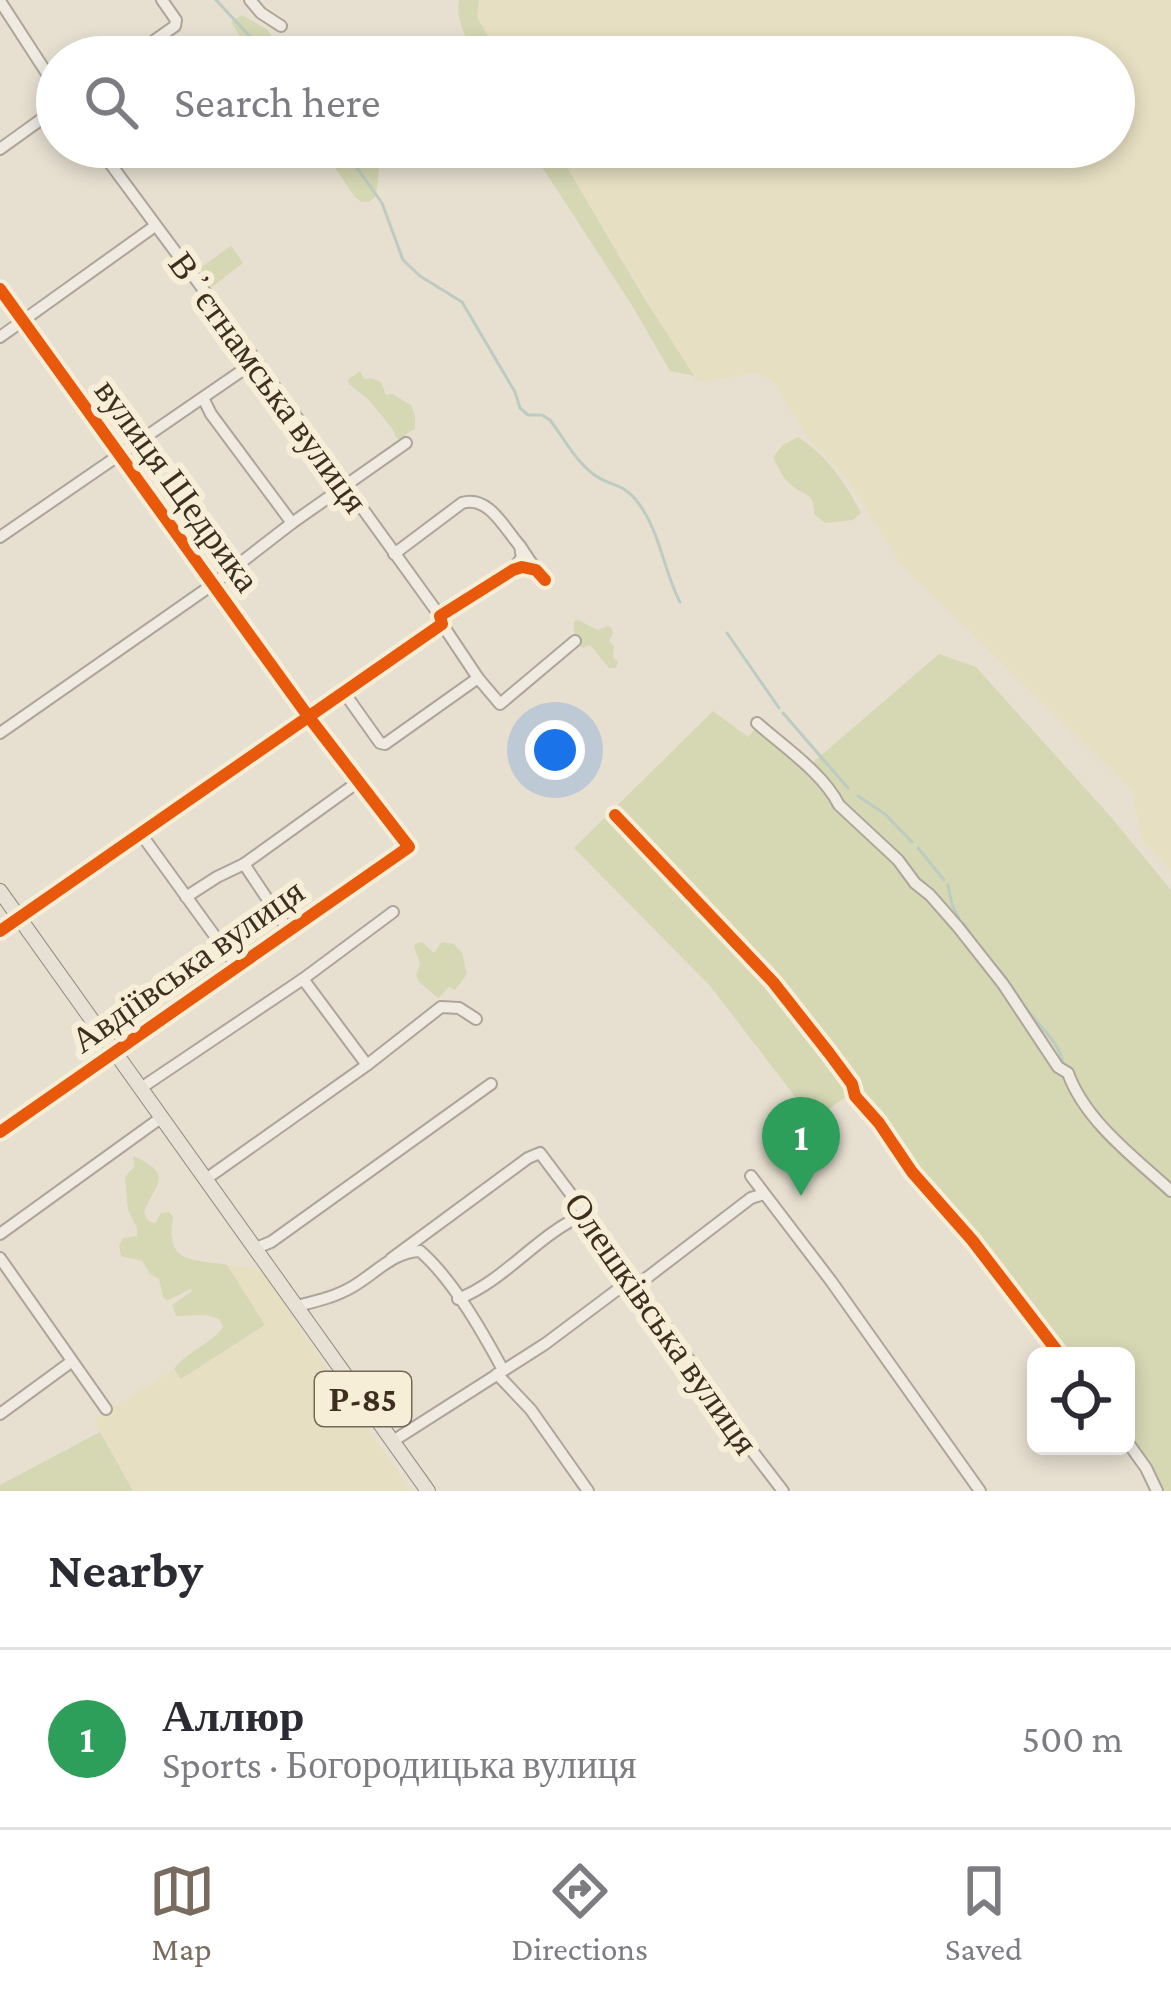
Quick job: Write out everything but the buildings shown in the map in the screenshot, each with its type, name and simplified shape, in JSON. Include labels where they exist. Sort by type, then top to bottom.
[{"type":"main road","name":"Р-85","points":[[0,891],[428,1491]]},
{"type":"street","points":[[161,36],[176,26],[162,0]]},
{"type":"street","points":[[250,0],[280,26]]},
{"type":"street","points":[[0,1],[36,57]]},
{"type":"street","points":[[0,149],[36,123]]},
{"type":"street","name":"Вʼєтнамська вулиця","points":[[113,168],[346,486],[478,678]]},
{"type":"street","points":[[0,337],[155,226]]},
{"type":"street","name":"вулиця Щедрика","points":[[0,289],[308,716],[409,847]]},
{"type":"street","points":[[0,537],[256,362]]},
{"type":"street","points":[[203,398],[292,523]]},
{"type":"street","points":[[0,734],[406,443]]},
{"type":"street","points":[[394,554],[470,500],[482,502],[541,575],[522,567],[513,569]]},
{"type":"street","points":[[0,931],[513,569],[522,557],[520,546]]},
{"type":"street","points":[[343,691],[382,744],[478,678],[500,704],[575,641]]},
{"type":"street","points":[[757,723],[816,777],[838,806],[898,860],[942,909],[1003,984],[1076,1094],[1171,1191]]},
{"type":"street","points":[[186,897],[244,864],[358,782]]},
{"type":"street","points":[[616,815],[773,982],[912,1172],[972,1240],[1054,1347]]},
{"type":"street","points":[[141,834],[238,968]]},
{"type":"street","name":"Авдіївська вулиця","points":[[0,1132],[409,847]]},
{"type":"street","points":[[244,864],[288,930]]},
{"type":"street","points":[[141,1088],[393,912]]},
{"type":"street","points":[[303,979],[367,1065]]},
{"type":"street","points":[[206,1179],[441,1007],[459,1008],[476,1019]]},
{"type":"street","points":[[256,1248],[271,1242],[491,1084]]},
{"type":"street","points":[[0,1234],[162,1117]]},
{"type":"street","name":"Олешківська вулиця","points":[[391,1259],[528,1158],[542,1154],[783,1491]]},
{"type":"street","points":[[751,1176],[980,1491]]},
{"type":"street","points":[[393,1441],[545,1344],[617,1290],[634,1286],[751,1198],[764,1194]]},
{"type":"street","points":[[458,1299],[479,1291],[585,1214]]},
{"type":"street","points":[[297,1306],[328,1299],[391,1259],[420,1250],[458,1299],[500,1372],[588,1491]]},
{"type":"street","points":[[0,1258],[106,1409]]},
{"type":"street","points":[[0,1414],[70,1362]]},
{"type":"street","points":[[1135,1453],[1157,1491]]},
{"type":"shaded area","points":[[480,0],[1171,0],[1171,871],[1142,841],[1132,791],[900,563],[847,479],[808,439],[773,381],[756,373],[697,383],[568,168],[1135,168],[1135,36],[488,36],[477,17]]},
{"type":"shaded area","points":[[227,1265],[262,1272],[411,1491],[133,1491],[94,1420],[174,1369],[181,1379],[265,1326]]},
{"type":"green space","points":[[459,0],[479,0],[477,17],[488,36],[466,36]]},
{"type":"green space","points":[[242,15],[271,36],[240,36],[231,22]]},
{"type":"green space","points":[[335,168],[378,168],[376,196],[369,202],[355,197]]},
{"type":"green space","points":[[543,168],[567,168],[694,376],[670,371]]},
{"type":"green space","points":[[231,246],[243,263],[212,287],[200,268]]},
{"type":"green space","points":[[360,371],[364,379],[381,382],[386,395],[411,405],[415,429],[404,439],[395,436],[370,401],[349,384]]},
{"type":"green space","points":[[798,437],[842,480],[861,513],[853,520],[825,523],[814,514],[810,497],[782,475],[773,457]]},
{"type":"green space","points":[[578,620],[598,630],[611,627],[609,641],[616,668],[609,668],[590,645],[580,646],[574,628]]},
{"type":"green space","points":[[939,654],[976,667],[1171,890],[1171,1491],[1156,1491],[1133,1455],[1135,1347],[1050,1347],[850,1094],[813,1120],[711,987],[574,848],[713,711],[748,737],[761,722],[811,764]]},
{"type":"green space","points":[[422,942],[434,953],[442,942],[454,944],[462,953],[467,974],[455,990],[449,987],[438,998],[419,982],[420,963],[414,947]]},
{"type":"green space","points":[[133,1156],[158,1175],[144,1213],[148,1220],[155,1224],[161,1213],[169,1212],[177,1252],[193,1260],[227,1265],[265,1325],[181,1379],[174,1369],[223,1327],[219,1319],[206,1315],[176,1316],[172,1305],[192,1291],[167,1301],[159,1279],[142,1261],[121,1256],[123,1238],[137,1236],[128,1210],[125,1177],[134,1167]]},
{"type":"green space","points":[[100,1432],[133,1491],[0,1491],[0,1485]]},
{"type":"waterway","points":[[216,0],[249,36]]},
{"type":"waterway","points":[[357,168],[382,203],[403,260],[462,302],[520,408],[550,420],[586,468],[639,504],[680,602]]},
{"type":"waterway","points":[[727,633],[779,708]]},
{"type":"waterway","points":[[783,713],[848,788]]},
{"type":"waterway","points":[[858,796],[885,814],[912,842]]},
{"type":"waterway","points":[[918,848],[944,880]]},
{"type":"waterway","points":[[948,885],[959,918]]},
{"type":"waterway","points":[[964,924],[977,943]]},
{"type":"waterway","points":[[994,964],[1052,1039],[1063,1063]]},
{"type":"cycle path","points":[[0,289],[308,716],[409,847],[0,1132]]},
{"type":"cycle path","points":[[0,931],[442,624],[440,616],[513,570],[536,570],[545,580]]},
{"type":"cycle path","points":[[615,815],[773,982],[912,1172],[972,1240],[1054,1347]]},
{"type":"place","name":"Аллюр","points":[[801,1196]]}]
